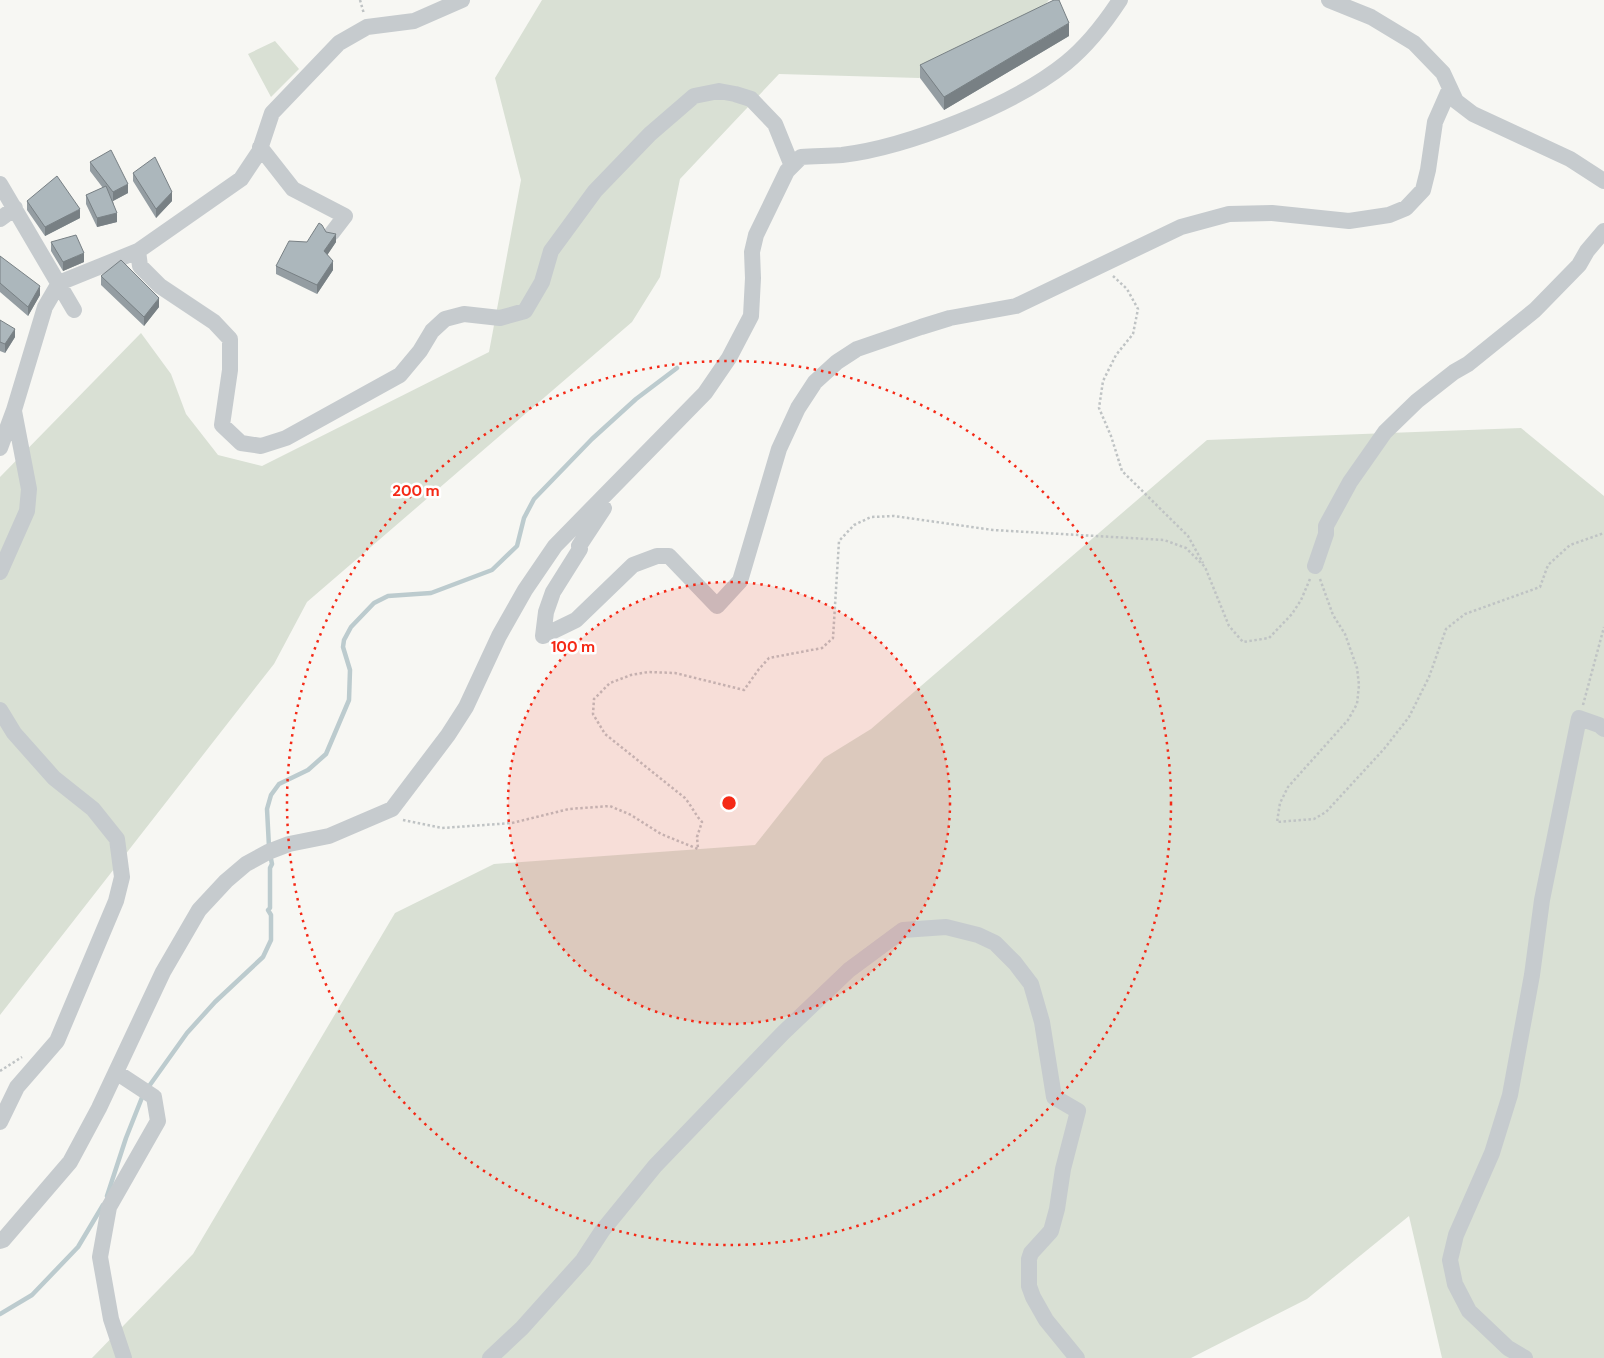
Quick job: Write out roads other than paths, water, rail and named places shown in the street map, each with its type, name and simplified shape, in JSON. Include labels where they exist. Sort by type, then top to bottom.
[{"type":"street","points":[[0,448],[14,410],[45,307],[59,283],[138,251],[241,179],[259,152],[272,113],[339,43],[367,27],[414,22],[462,0]]},
{"type":"street","points":[[0,1241],[23,1218],[70,1162],[99,1108],[163,972],[199,910],[226,881],[246,864],[268,852],[289,844],[329,836],[382,815],[392,809],[448,735],[466,707],[499,636],[525,590],[555,546],[705,393],[729,358],[751,316],[752,252],[756,235],[787,171],[800,157],[844,154],[899,143],[966,119],[1031,88],[1066,63],[1105,23],[1120,0]]},
{"type":"street","points":[[1329,0],[1371,17],[1414,43],[1442,72],[1456,100],[1474,114],[1570,159],[1604,181]]},
{"type":"street","points":[[624,477],[579,546],[580,549],[553,592],[546,612],[543,636],[576,620],[633,566],[657,556],[669,556],[717,606],[740,581],[779,450],[798,408],[816,382],[837,362],[857,349],[950,318],[1016,306],[1181,226],[1229,214],[1272,213],[1349,221],[1389,215],[1406,208],[1423,190],[1435,122],[1450,88]]},
{"type":"street","points":[[138,251],[140,266],[160,286],[214,322],[230,339],[230,370],[222,425],[241,443],[261,446],[286,438],[400,375],[420,351],[432,331],[445,318],[464,314],[500,318],[525,311],[542,282],[550,251],[595,191],[650,134],[694,96],[719,91],[751,99],[775,124],[792,166]]},
{"type":"street","points":[[260,147],[292,189],[345,216],[332,234]]},
{"type":"street","points":[[0,184],[74,310]]},
{"type":"street","points":[[0,219],[15,208]]},
{"type":"street","points":[[1315,566],[1326,534],[1326,526],[1350,482],[1385,432],[1417,401],[1454,372],[1468,364],[1536,310],[1578,266],[1587,251],[1604,231]]},
{"type":"street","points":[[0,572],[27,512],[29,489],[14,410]]},
{"type":"street","points":[[0,710],[5,728],[14,733],[54,778],[93,809],[117,839],[122,877],[116,901],[57,1041],[17,1087],[0,1122]]},
{"type":"street","points":[[1525,1358],[1508,1348],[1469,1311],[1455,1284],[1450,1260],[1456,1235],[1492,1153],[1510,1095],[1532,975],[1542,900],[1579,718],[1599,725],[1604,729]]},
{"type":"street","points":[[490,1358],[522,1328],[583,1260],[602,1231],[655,1166],[783,1033],[849,970],[903,930],[946,927],[978,935],[995,944],[1014,963],[1030,984],[1042,1022],[1054,1097],[1078,1112],[1063,1169],[1057,1209],[1051,1230],[1031,1253],[1029,1259],[1029,1286],[1033,1297],[1046,1320],[1077,1358]]},
{"type":"street","points":[[116,1072],[154,1097],[158,1121],[109,1207],[100,1257],[111,1319],[124,1358]]},
{"type":"waterway","points":[[269,847],[267,809],[271,795],[279,784],[308,770],[326,754],[349,700],[350,670],[343,647],[344,640],[351,627],[374,603],[388,596],[431,593],[492,570],[517,546],[524,518],[534,499],[592,439],[636,399],[677,368]]},
{"type":"waterway","points":[[147,1089],[187,1033],[215,1002],[263,957],[271,940],[271,915],[268,910],[270,908],[270,868],[272,864],[270,854]]},
{"type":"waterway","points":[[107,1196],[126,1138],[143,1095]]},
{"type":"waterway","points":[[0,1314],[32,1295],[78,1247],[103,1205]]}]
